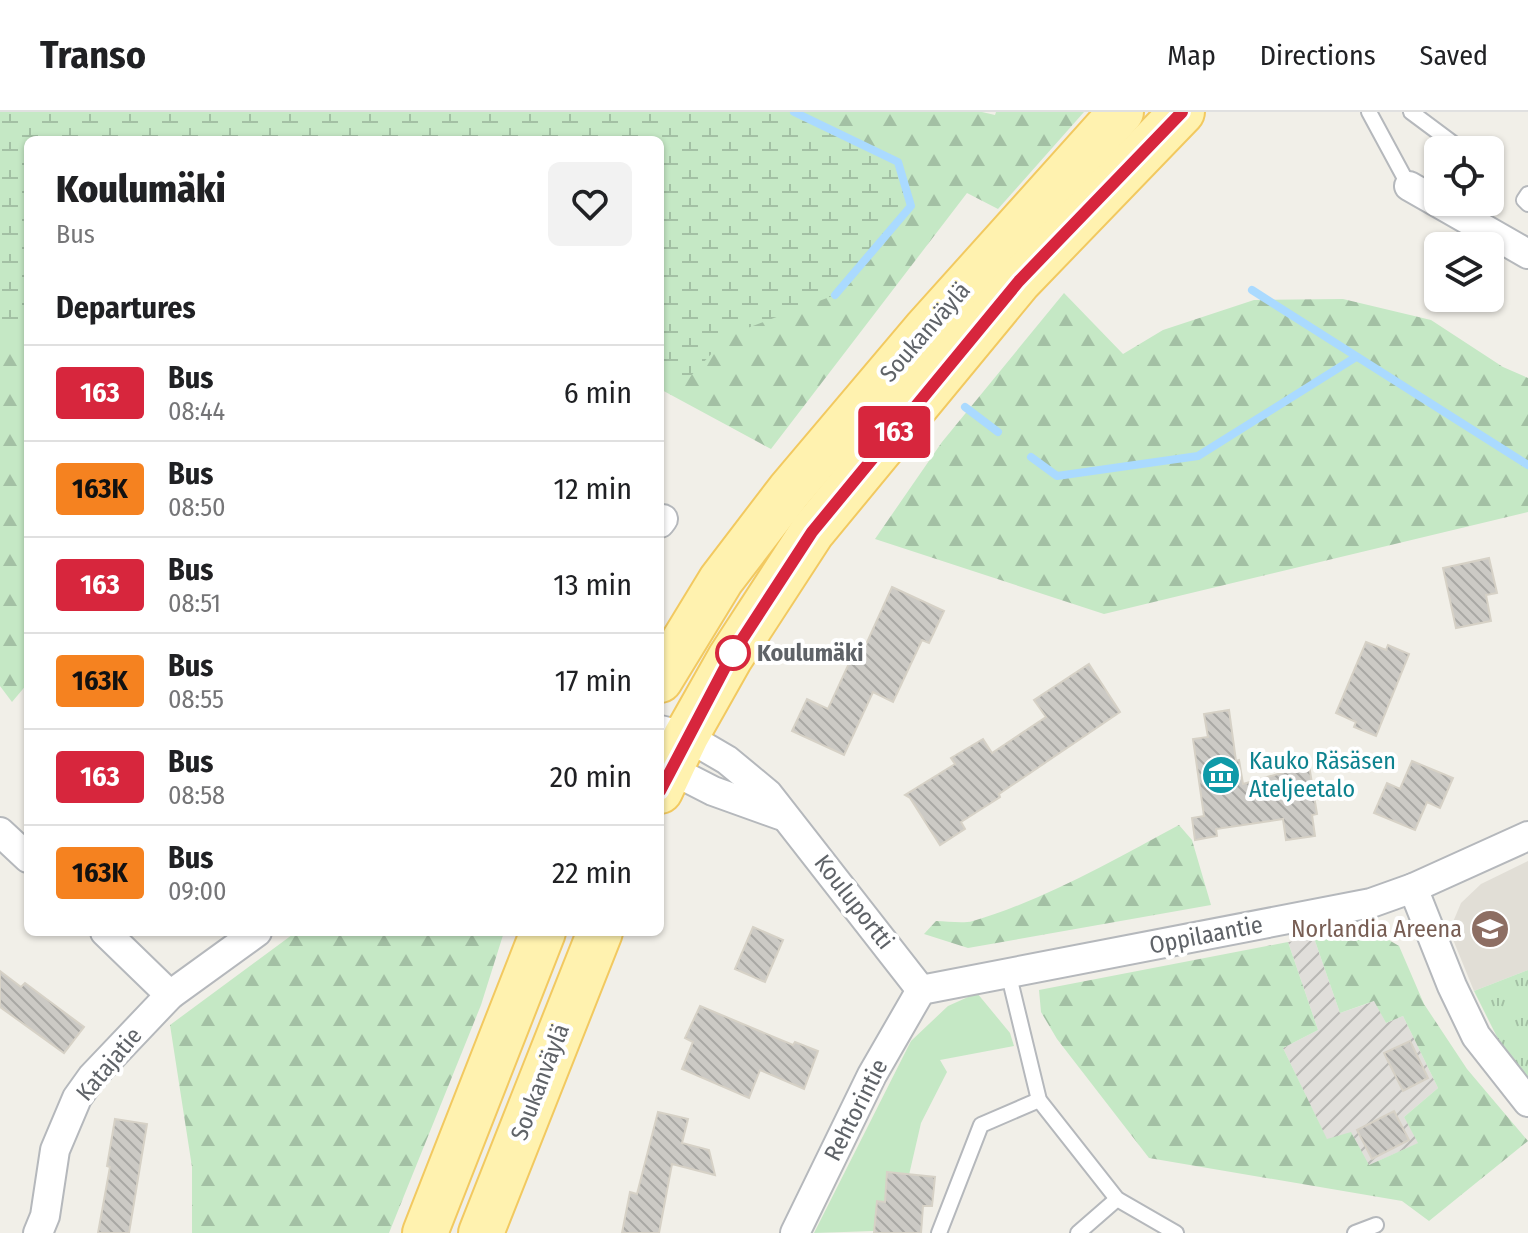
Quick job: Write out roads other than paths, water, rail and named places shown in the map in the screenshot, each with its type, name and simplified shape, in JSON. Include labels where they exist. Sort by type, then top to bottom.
[{"type":"main road","name":"Soukanväylä","points":[[664,673],[721,580],[789,491],[926,329],[1121,112]]},
{"type":"main road","name":"Soukanväylä","points":[[667,757],[812,532],[1019,281],[1182,112]]},
{"type":"main road","points":[[425,1233],[541,936]]},
{"type":"main road","name":"Soukanväylä","points":[[481,1233],[598,936]]},
{"type":"street","points":[[1409,186],[1528,254]]},
{"type":"street","name":"Kouluportti","points":[[667,757],[713,791],[784,817],[818,855],[921,990]]},
{"type":"street","points":[[0,832],[24,854]]},
{"type":"street","name":"Oppilaantie","points":[[921,990],[1379,901],[1528,836]]},
{"type":"street","points":[[1413,888],[1452,986],[1476,1036],[1528,1102]]},
{"type":"street","points":[[109,936],[170,995]]},
{"type":"street","name":"Katajatie","points":[[38,1233],[45,1216],[55,1150],[77,1098],[92,1077],[170,995],[251,936]]},
{"type":"street","name":"Rehtorintie","points":[[795,1233],[872,1075],[921,990]]},
{"type":"lane","points":[[1369,112],[1409,186]]},
{"type":"lane","points":[[1411,112],[1443,136]]},
{"type":"lane","points":[[1528,194],[1524,200],[1528,204]]},
{"type":"lane","points":[[1008,972],[1039,1100],[1117,1199],[1176,1233]]},
{"type":"lane","points":[[939,1233],[981,1125],[1039,1100]]},
{"type":"lane","points":[[1078,1233],[1117,1199]]},
{"type":"lane","points":[[1355,1233],[1376,1225]]},
{"type":"waterway","points":[[794,112],[898,162],[911,206],[835,295]]},
{"type":"waterway","points":[[1252,290],[1528,465]]},
{"type":"waterway","points":[[1031,457],[1057,476],[1198,456],[1356,357]]},
{"type":"waterway","points":[[965,407],[998,432]]},
{"type":"place","name":"Koulumäki","points":[[733,653]]},
{"type":"place","name":"Kauko Räsäsen Ateljeetalo","points":[[1221,775]]},
{"type":"place","name":"Norlandia Areena","points":[[1490,929]]}]
